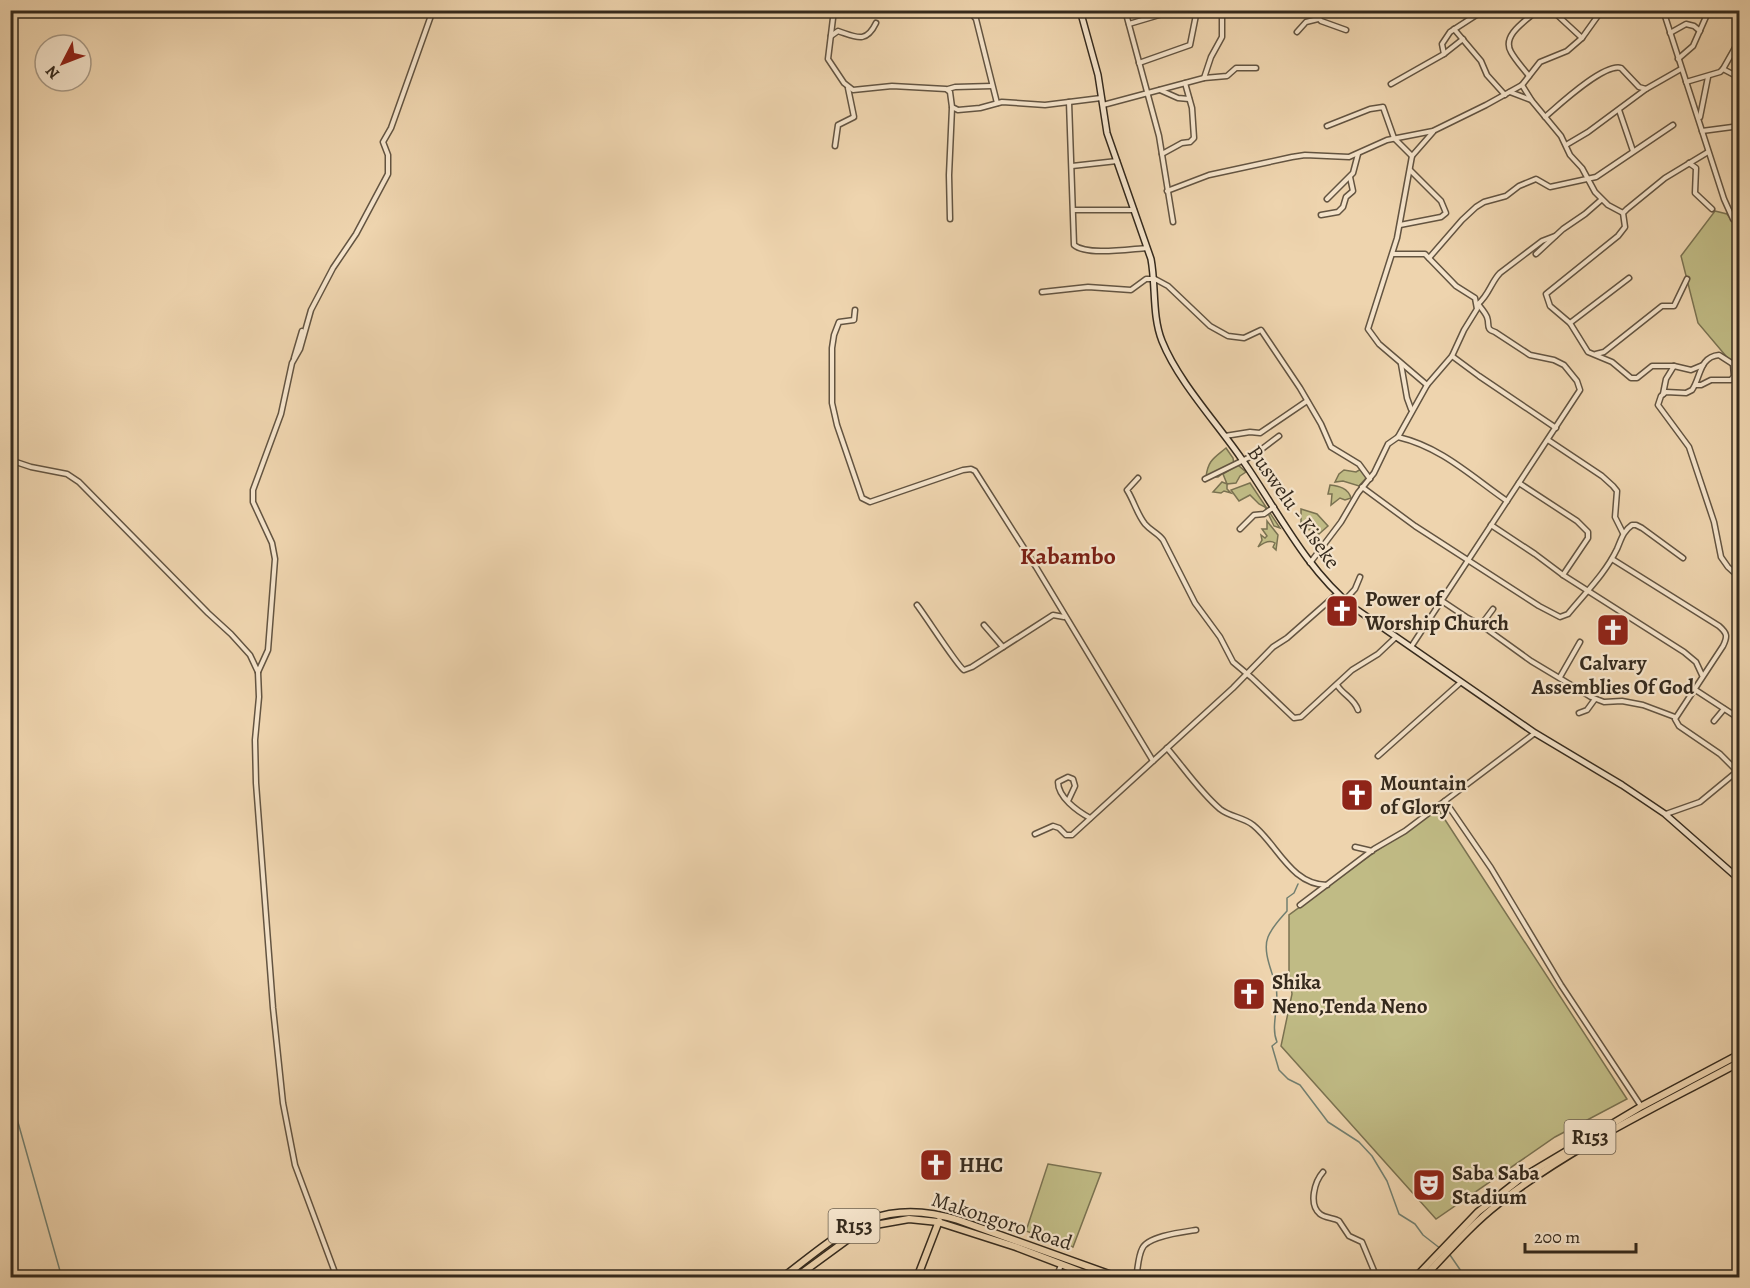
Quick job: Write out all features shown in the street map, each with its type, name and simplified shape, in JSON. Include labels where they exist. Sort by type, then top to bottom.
[{"type":"main road","name":"Buswelu - Kiseke","points":[[1080,10],[1102,98],[1107,133],[1148,248],[1155,279],[1158,325],[1163,344],[1310,563],[1345,600],[1460,683],[1665,814],[1740,880]]},
{"type":"main road","name":"R153","points":[[1414,1278],[1439,1256],[1478,1212],[1520,1179],[1642,1106],[1740,1054]]},
{"type":"main road","name":"R153","points":[[1454,1240],[1498,1203],[1560,1162],[1740,1062]]},
{"type":"main road","name":"Makongoro Road","points":[[782,1278],[838,1236],[863,1221],[883,1214],[910,1211],[941,1215],[1120,1278]]},
{"type":"main road","points":[[917,1278],[941,1215]]},
{"type":"main road","name":"Makongoro Road","points":[[795,1278],[855,1234],[889,1222],[909,1219],[938,1222],[1097,1278]]},
{"type":"main road","name":"R153","points":[[1423,1278],[1439,1256]]},
{"type":"street","points":[[258,672],[268,650],[275,559],[272,543],[255,508],[252,496],[281,414],[294,359],[300,349],[311,310],[333,268],[356,234],[388,173],[388,155],[383,142],[392,128],[433,10]]},
{"type":"street","points":[[834,10],[828,59],[847,87],[854,117],[838,125],[835,146]]},
{"type":"street","points":[[969,10],[976,19],[997,103]]},
{"type":"street","points":[[1125,10],[1162,154],[1173,222]]},
{"type":"street","points":[[1129,24],[1176,10]]},
{"type":"street","points":[[1139,63],[1190,45],[1197,10]]},
{"type":"street","points":[[1204,78],[1211,57],[1222,37],[1224,10]]},
{"type":"street","points":[[1312,10],[1319,19],[1346,30]]},
{"type":"street","points":[[1444,54],[1442,44],[1454,29],[1484,10]]},
{"type":"street","points":[[1529,76],[1510,51],[1509,41],[1513,33],[1538,10]]},
{"type":"street","points":[[1167,191],[1209,175],[1278,159],[1305,155],[1340,158],[1358,154],[1394,138],[1433,131],[1522,85],[1543,60],[1567,51],[1582,38],[1602,10]]},
{"type":"street","points":[[1663,10],[1708,152],[1730,213],[1740,225]]},
{"type":"street","points":[[1678,59],[1690,51],[1709,10]]},
{"type":"street","points":[[1555,13],[1582,38]]},
{"type":"street","points":[[1297,32],[1306,22],[1319,19]]},
{"type":"street","points":[[830,36],[838,31],[854,37],[863,37],[870,33],[876,23]]},
{"type":"street","points":[[1670,33],[1686,24],[1700,31]]},
{"type":"street","points":[[1454,29],[1481,61],[1487,75],[1505,95]]},
{"type":"street","points":[[1390,84],[1444,54],[1463,39]]},
{"type":"street","points":[[1686,82],[1723,69],[1740,39]]},
{"type":"street","points":[[1103,105],[1204,78],[1227,76],[1238,67],[1256,68]]},
{"type":"street","points":[[1545,117],[1594,78],[1613,67],[1621,68],[1639,87],[1646,89]]},
{"type":"street","points":[[1566,145],[1581,137],[1646,89],[1681,69]]},
{"type":"street","points":[[1723,69],[1740,78]]},
{"type":"street","points":[[1699,119],[1708,76]]},
{"type":"street","points":[[1162,154],[1193,140],[1193,118],[1185,83]]},
{"type":"street","points":[[1522,85],[1566,145],[1570,155],[1601,200],[1623,213]]},
{"type":"street","points":[[847,87],[858,91],[892,86],[948,90],[955,87],[992,86]]},
{"type":"street","points":[[948,90],[952,107],[950,219]]},
{"type":"street","points":[[1160,90],[1178,98],[1189,99]]},
{"type":"street","points":[[1510,92],[1532,101]]},
{"type":"street","points":[[952,107],[958,110],[980,108],[997,103],[1045,105],[1102,98]]},
{"type":"street","points":[[1069,102],[1074,245],[1079,249],[1148,248]]},
{"type":"street","points":[[1327,126],[1380,107],[1385,110],[1394,138],[1412,156]]},
{"type":"street","points":[[1619,110],[1633,151]]},
{"type":"street","points":[[1429,258],[1462,219],[1484,202],[1506,196],[1519,186],[1536,179],[1550,187],[1598,176],[1673,124]]},
{"type":"street","points":[[1702,131],[1740,126]]},
{"type":"street","points":[[1427,385],[1379,344],[1368,329],[1393,254],[1412,156],[1433,131]]},
{"type":"street","points":[[1623,213],[1665,178],[1708,152]]},
{"type":"street","points":[[1327,199],[1350,177],[1356,167],[1358,154]]},
{"type":"street","points":[[1072,166],[1117,161]]},
{"type":"street","points":[[1689,163],[1696,168],[1695,193],[1712,208]]},
{"type":"street","points":[[1400,225],[1441,217],[1446,213],[1442,201],[1410,169]]},
{"type":"street","points":[[1321,215],[1335,213],[1341,209],[1346,197],[1352,193],[1350,177]]},
{"type":"street","points":[[1536,254],[1601,200]]},
{"type":"street","points":[[1074,210],[1134,210]]},
{"type":"street","points":[[1623,213],[1625,227],[1618,236],[1546,294],[1550,306],[1570,323],[1586,350],[1612,362],[1631,378],[1637,378],[1652,366],[1674,366],[1691,370],[1717,355],[1733,364],[1740,363]]},
{"type":"street","points":[[1310,563],[1341,522],[1346,510],[1362,487],[1370,479],[1388,444],[1398,437],[1427,385],[1452,356],[1478,304],[1487,295],[1497,276],[1538,243],[1555,236]]},
{"type":"street","points":[[1393,254],[1422,253],[1429,258],[1463,292],[1475,298],[1488,319],[1489,330],[1530,355],[1560,362],[1577,381],[1580,390],[1411,647]]},
{"type":"street","points":[[1570,323],[1629,278]]},
{"type":"street","points":[[1042,292],[1088,287],[1131,290],[1146,279],[1155,279],[1168,286],[1204,321],[1228,336],[1244,338],[1261,330],[1307,400],[1331,447],[1359,465],[1370,479]]},
{"type":"street","points":[[1593,355],[1604,352],[1662,306],[1674,306],[1687,279]]},
{"type":"street","points":[[855,310],[854,320],[839,322],[834,335],[831,353],[832,396],[837,425],[862,498],[870,502],[963,470],[975,471],[1153,761]]},
{"type":"street","points":[[1452,356],[1556,428]]},
{"type":"street","points":[[1401,364],[1411,410]]},
{"type":"street","points":[[1696,385],[1711,380],[1731,380],[1734,376],[1733,364]]},
{"type":"street","points":[[1663,394],[1669,391],[1689,393],[1696,385],[1703,365]]},
{"type":"street","points":[[1674,366],[1666,379],[1658,405],[1689,447],[1714,522],[1721,557],[1740,578]]},
{"type":"street","points":[[1226,436],[1250,432],[1260,433],[1307,400]]},
{"type":"street","points":[[1205,479],[1243,461],[1280,436]]},
{"type":"street","points":[[1398,437],[1417,442],[1454,461],[1507,501]]},
{"type":"street","points":[[1548,440],[1602,476],[1613,486],[1617,491],[1615,518],[1623,533]]},
{"type":"street","points":[[10,460],[67,474],[80,482],[208,614],[231,634],[250,655],[258,672],[259,697],[255,740],[256,789],[273,1008],[283,1103],[295,1165],[337,1278]]},
{"type":"street","points":[[1138,478],[1127,489],[1138,513],[1146,525],[1163,540],[1195,603],[1220,637],[1233,662],[1297,719],[1358,666],[1383,651],[1396,637]]},
{"type":"street","points":[[1519,483],[1577,521],[1588,532],[1588,538],[1563,575]]},
{"type":"street","points":[[1362,487],[1415,526],[1559,616],[1566,616],[1612,559],[1623,533],[1632,525],[1636,525],[1683,558]]},
{"type":"street","points":[[1240,529],[1254,515],[1264,514],[1274,507]]},
{"type":"street","points":[[1491,525],[1563,575],[1692,658],[1703,676]]},
{"type":"street","points":[[1612,559],[1719,626],[1726,633],[1727,638],[1676,717],[1677,724],[1720,754],[1738,770],[1700,802],[1665,814]]},
{"type":"street","points":[[1345,600],[1355,589],[1360,577]]},
{"type":"street","points":[[1035,834],[1053,826],[1070,836],[1248,674],[1273,647],[1287,638],[1337,594]]},
{"type":"street","points":[[1442,601],[1481,625],[1522,655],[1595,699],[1604,702],[1622,701],[1643,705],[1676,717]]},
{"type":"street","points":[[917,605],[961,669],[972,667],[1053,615],[1065,617]]},
{"type":"street","points":[[1481,625],[1493,609]]},
{"type":"street","points":[[984,625],[1003,647]]},
{"type":"street","points":[[1560,677],[1580,642]]},
{"type":"street","points":[[1378,756],[1460,683]]},
{"type":"street","points":[[1337,685],[1356,704],[1358,710]]},
{"type":"street","points":[[1694,689],[1740,719]]},
{"type":"street","points":[[1579,713],[1587,710],[1595,699]]},
{"type":"street","points":[[1714,721],[1724,709]]},
{"type":"street","points":[[1300,905],[1372,851],[1405,831],[1535,733]]},
{"type":"street","points":[[1167,748],[1220,809],[1253,825],[1301,876],[1316,884],[1328,885]]},
{"type":"street","points":[[1068,801],[1075,786],[1073,779],[1068,777],[1060,779],[1058,785],[1068,801],[1090,818]]},
{"type":"street","points":[[1445,801],[1491,868],[1562,985],[1642,1106]]},
{"type":"street","points":[[1355,847],[1372,851]]},
{"type":"street","points":[[1323,1172],[1315,1184],[1317,1210],[1322,1216],[1340,1221],[1348,1236],[1362,1242],[1377,1278]]},
{"type":"street","points":[[1136,1278],[1142,1249],[1147,1242],[1196,1230]]},
{"type":"street","points":[[1056,1278],[1061,1264]]},
{"type":"shaded area","points":[[1715,211],[1727,214],[1739,230],[1739,362],[1731,362],[1698,323],[1681,256]]},
{"type":"shaded area","points":[[1226,448],[1233,458],[1234,465],[1218,477],[1206,477],[1210,463]]},
{"type":"shaded area","points":[[1237,460],[1238,465],[1246,472],[1236,483],[1227,484],[1223,474],[1236,466]]},
{"type":"shaded area","points":[[1361,469],[1367,477],[1359,486],[1343,481],[1335,482],[1344,470],[1356,472]]},
{"type":"shaded area","points":[[1222,482],[1227,484],[1227,489],[1231,493],[1213,492]]},
{"type":"shaded area","points":[[1250,483],[1280,528],[1274,526],[1265,507],[1250,495],[1239,501],[1231,490]]},
{"type":"shaded area","points":[[1330,485],[1345,490],[1351,498],[1345,500],[1340,498],[1331,505],[1332,494],[1328,494]]},
{"type":"shaded area","points":[[1301,509],[1317,514],[1328,526],[1319,534],[1315,530],[1301,529]]},
{"type":"shaded area","points":[[1267,521],[1278,535],[1276,550],[1273,547],[1275,543],[1271,541],[1258,547],[1262,540],[1261,535],[1265,538],[1267,536],[1262,529],[1267,529]]},
{"type":"shaded area","points":[[1438,809],[1627,1099],[1555,1137],[1436,1219],[1281,1046],[1292,994],[1289,973],[1289,915]]},
{"type":"shaded area","points":[[1048,1164],[1101,1173],[1073,1247],[1026,1231]]},
{"type":"waterway","points":[[1298,884],[1294,893],[1287,898],[1287,911],[1276,923],[1266,943],[1277,994],[1274,1029],[1277,1042],[1272,1046],[1279,1070],[1288,1079],[1300,1085],[1328,1122],[1359,1142],[1372,1156],[1387,1181],[1399,1214],[1415,1224],[1423,1235],[1441,1249]]},
{"type":"waterway","points":[[10,1094],[62,1278]]},
{"type":"waterway","points":[[1450,1255],[1461,1271],[1462,1278]]},
{"type":"place","name":"Power of Worship Church","points":[[1342,611]]},
{"type":"place","name":"Calvary Assemblies Of God","points":[[1613,630]]},
{"type":"place","name":"Mountain of Glory","points":[[1357,795]]},
{"type":"place","name":"Shika Neno,Tenda Neno","points":[[1249,994]]},
{"type":"place","name":"HHC","points":[[936,1165]]},
{"type":"place","name":"Saba Saba Stadium","points":[[1429,1185]]},
{"type":"district","name":"Kabambo","points":[[1068,556]]}]
